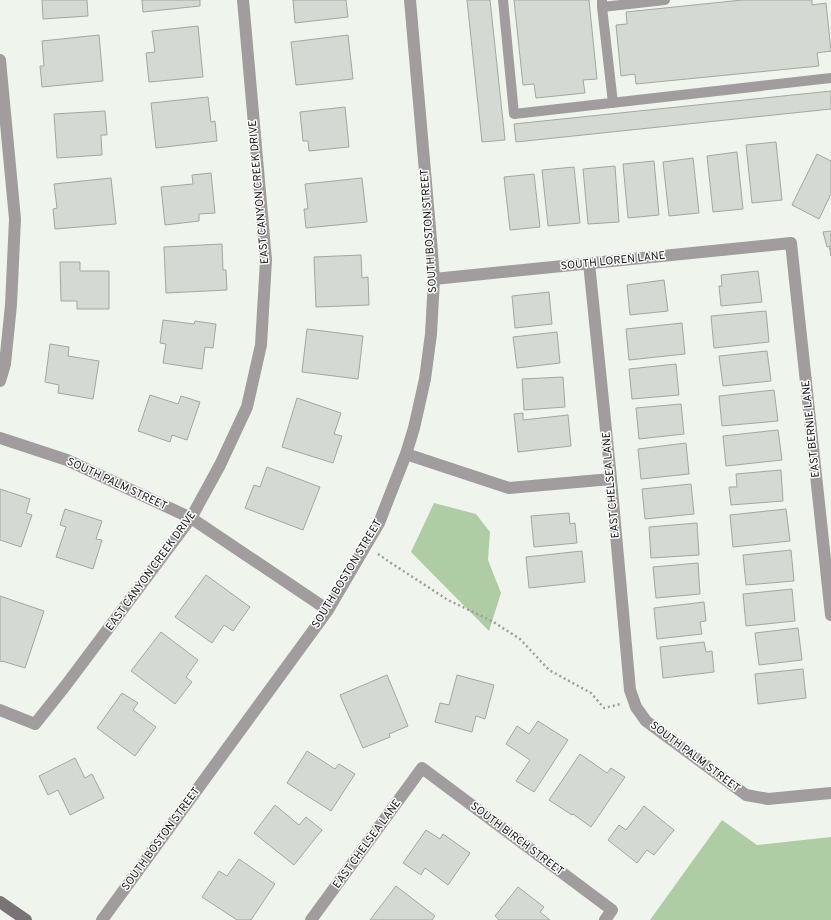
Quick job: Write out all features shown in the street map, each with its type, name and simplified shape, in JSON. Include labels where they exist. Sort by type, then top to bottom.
[{"type":"street","name":"EAST CANYON CREEK DRIVE","points":[[0,710],[35,724],[192,518],[220,465],[247,407],[261,345],[266,260],[243,0]]},
{"type":"street","name":"SOUTH BOSTON STREET","points":[[102,920],[328,610],[379,523],[406,454],[414,428],[425,379],[431,334],[434,279],[410,0]]},
{"type":"street","points":[[0,60],[15,219],[11,305],[4,364],[0,381]]},
{"type":"street","name":"SOUTH LOREN LANE","points":[[434,279],[791,243]]},
{"type":"street","name":"EAST BERNIE LANE","points":[[791,243],[831,615]]},
{"type":"street","name":"EAST CHELSEA LANE","points":[[589,263],[611,479],[630,690],[635,704]]},
{"type":"street","name":"SOUTH PALM STREET","points":[[0,438],[67,460],[192,518],[328,610]]},
{"type":"street","points":[[406,454],[509,488],[611,479]]},
{"type":"street","name":"SOUTH PALM STREET","points":[[635,704],[646,721],[746,795],[768,799],[831,793]]},
{"type":"street","name":"EAST CHELSEA LANE","points":[[311,920],[422,768]]},
{"type":"street","name":"SOUTH BIRCH STREET","points":[[422,768],[609,915]]},
{"type":"street","points":[[0,902],[26,920]]},
{"type":"lane","points":[[503,0],[514,114],[831,78]]},
{"type":"lane","points":[[613,103],[602,4],[665,0]]},
{"type":"path","points":[[366,546],[448,600],[492,621],[520,639],[549,670],[591,693],[604,708],[635,704]]},
{"type":"green space","points":[[434,503],[476,514],[490,532],[488,560],[501,593],[489,631],[411,552]]},
{"type":"green space","points":[[722,820],[757,845],[831,837],[831,920],[650,920]]},
{"type":"building","points":[[42,0],[87,0],[88,16],[43,19]]},
{"type":"building","points":[[142,0],[200,0],[200,6],[143,12]]},
{"type":"building","points":[[293,0],[346,0],[348,17],[295,23]]},
{"type":"building","points":[[467,0],[490,0],[505,140],[482,142]]},
{"type":"building","points":[[514,0],[589,0],[597,79],[583,80],[585,93],[536,98],[534,84],[523,85]]},
{"type":"building","points":[[742,0],[812,0],[812,5],[826,3],[831,51],[817,53],[819,66],[636,84],[635,74],[621,76],[616,25],[627,24],[626,12]]},
{"type":"building","points":[[198,26],[203,77],[149,82],[146,53],[155,52],[152,31]]},
{"type":"building","points":[[99,35],[103,81],[42,87],[40,66],[44,66],[42,41]]},
{"type":"building","points":[[348,35],[353,79],[296,85],[291,42]]},
{"type":"building","points":[[831,91],[831,109],[516,142],[514,124]]},
{"type":"building","points":[[208,97],[211,122],[215,121],[217,141],[156,148],[151,103]]},
{"type":"building","points":[[345,107],[349,147],[309,151],[308,141],[303,141],[300,112]]},
{"type":"building","points":[[105,111],[107,135],[101,135],[102,155],[57,158],[54,114]]},
{"type":"building","points":[[776,142],[782,200],[752,203],[746,145]]},
{"type":"building","points":[[737,152],[743,209],[713,212],[707,156]]},
{"type":"building","points":[[817,154],[831,161],[831,194],[819,219],[792,205]]},
{"type":"building","points":[[693,158],[699,213],[669,216],[663,162]]},
{"type":"building","points":[[654,161],[659,215],[628,218],[623,164]]},
{"type":"building","points":[[615,166],[619,222],[588,224],[583,169]]},
{"type":"building","points":[[574,167],[580,223],[548,226],[542,170]]},
{"type":"building","points":[[211,173],[215,213],[199,214],[199,221],[165,225],[161,187],[193,184],[192,175]]},
{"type":"building","points":[[534,174],[540,227],[510,230],[504,177]]},
{"type":"building","points":[[111,178],[116,224],[55,229],[53,209],[57,208],[54,184]]},
{"type":"building","points":[[362,178],[367,222],[306,228],[304,209],[308,209],[305,184]]},
{"type":"building","points":[[831,231],[831,256],[829,246],[827,247],[823,232]]},
{"type":"building","points":[[222,244],[223,270],[226,270],[227,290],[166,293],[164,247]]},
{"type":"building","points":[[361,255],[362,278],[368,277],[369,305],[316,307],[314,257]]},
{"type":"building","points":[[60,262],[80,262],[80,271],[109,271],[109,309],[77,309],[77,301],[61,301]]},
{"type":"building","points":[[758,271],[762,302],[721,306],[719,286],[722,286],[721,275]]},
{"type":"building","points":[[664,280],[668,311],[630,315],[627,285]]},
{"type":"building","points":[[549,292],[552,324],[515,328],[512,296]]},
{"type":"building","points":[[766,311],[769,342],[714,348],[711,316]]},
{"type":"building","points":[[163,320],[194,324],[195,321],[216,324],[213,348],[205,347],[202,369],[163,363],[166,344],[160,343]]},
{"type":"building","points":[[682,323],[685,354],[629,360],[626,329]]},
{"type":"building","points":[[307,329],[363,336],[358,379],[302,372]]},
{"type":"building","points":[[557,332],[560,363],[517,368],[513,337]]},
{"type":"building","points":[[50,344],[69,347],[68,356],[99,361],[93,399],[58,393],[59,385],[45,382]]},
{"type":"building","points":[[767,351],[771,381],[723,386],[719,356]]},
{"type":"building","points":[[676,364],[679,395],[632,399],[629,369]]},
{"type":"building","points":[[563,377],[565,407],[524,410],[522,379]]},
{"type":"building","points":[[774,390],[778,421],[722,426],[719,396]]},
{"type":"building","points":[[150,395],[178,404],[181,396],[200,402],[187,440],[172,435],[170,442],[138,431]]},
{"type":"building","points":[[297,398],[341,413],[334,434],[342,436],[333,463],[282,447]]},
{"type":"building","points":[[681,404],[684,434],[639,439],[636,408]]},
{"type":"building","points":[[523,413],[523,420],[568,415],[571,446],[518,452],[514,414]]},
{"type":"building","points":[[778,430],[782,460],[726,466],[723,436]]},
{"type":"building","points":[[686,443],[689,474],[641,479],[638,449]]},
{"type":"building","points":[[267,467],[320,487],[303,530],[245,508],[254,485],[260,487]]},
{"type":"building","points":[[781,470],[783,501],[731,505],[729,487],[737,487],[736,474]]},
{"type":"building","points":[[691,484],[694,514],[645,519],[642,489]]},
{"type":"building","points":[[0,489],[30,499],[26,513],[32,515],[21,547],[0,540]]},
{"type":"building","points":[[65,509],[102,521],[96,539],[102,540],[93,569],[56,557],[66,527],[60,525]]},
{"type":"building","points":[[786,509],[790,541],[733,547],[730,515]]},
{"type":"building","points":[[569,513],[570,524],[575,523],[577,543],[534,547],[531,516]]},
{"type":"building","points":[[697,523],[699,555],[651,558],[649,527]]},
{"type":"building","points":[[791,550],[794,581],[746,585],[743,555]]},
{"type":"building","points":[[582,551],[585,582],[529,588],[526,557]]},
{"type":"building","points":[[698,563],[700,594],[656,598],[653,567]]},
{"type":"building","points":[[206,575],[250,607],[233,631],[224,625],[212,643],[175,617]]},
{"type":"building","points":[[792,589],[795,621],[746,626],[743,594]]},
{"type":"building","points":[[0,596],[44,611],[25,668],[0,661]]},
{"type":"building","points":[[704,602],[706,621],[700,622],[702,634],[657,639],[654,608]]},
{"type":"building","points":[[798,628],[802,660],[759,665],[755,633]]},
{"type":"building","points":[[161,632],[198,660],[186,677],[192,682],[175,704],[131,671]]},
{"type":"building","points":[[704,642],[706,652],[712,651],[714,672],[663,678],[660,647]]},
{"type":"building","points":[[803,669],[806,698],[758,704],[755,674]]},
{"type":"building","points":[[387,675],[408,726],[389,734],[390,737],[363,748],[340,695]]},
{"type":"building","points":[[457,675],[494,685],[485,719],[476,716],[472,732],[435,722],[440,703],[449,705]]},
{"type":"building","points":[[122,693],[138,703],[133,710],[156,727],[135,756],[97,728]]},
{"type":"building","points":[[538,721],[568,740],[534,792],[516,781],[530,760],[506,744],[517,726],[529,734]]},
{"type":"building","points":[[307,751],[335,769],[339,764],[355,774],[331,811],[287,783]]},
{"type":"building","points":[[580,754],[607,773],[611,768],[625,777],[591,827],[573,814],[572,815],[549,800]]},
{"type":"building","points":[[75,758],[85,778],[92,774],[104,798],[70,815],[58,790],[48,795],[39,776]]},
{"type":"building","points":[[275,805],[299,825],[306,817],[322,830],[294,865],[254,833]]},
{"type":"building","points":[[644,806],[674,830],[654,855],[647,850],[637,863],[608,840],[619,825],[626,830]]},
{"type":"building","points":[[426,830],[440,839],[443,834],[470,853],[448,885],[425,868],[421,875],[403,863]]},
{"type":"building","points":[[239,859],[275,884],[251,920],[237,920],[202,897],[219,871],[227,876]]},
{"type":"building","points":[[396,886],[435,916],[432,920],[370,920]]},
{"type":"building","points":[[518,887],[544,907],[540,912],[550,920],[499,920],[495,916]]}]
